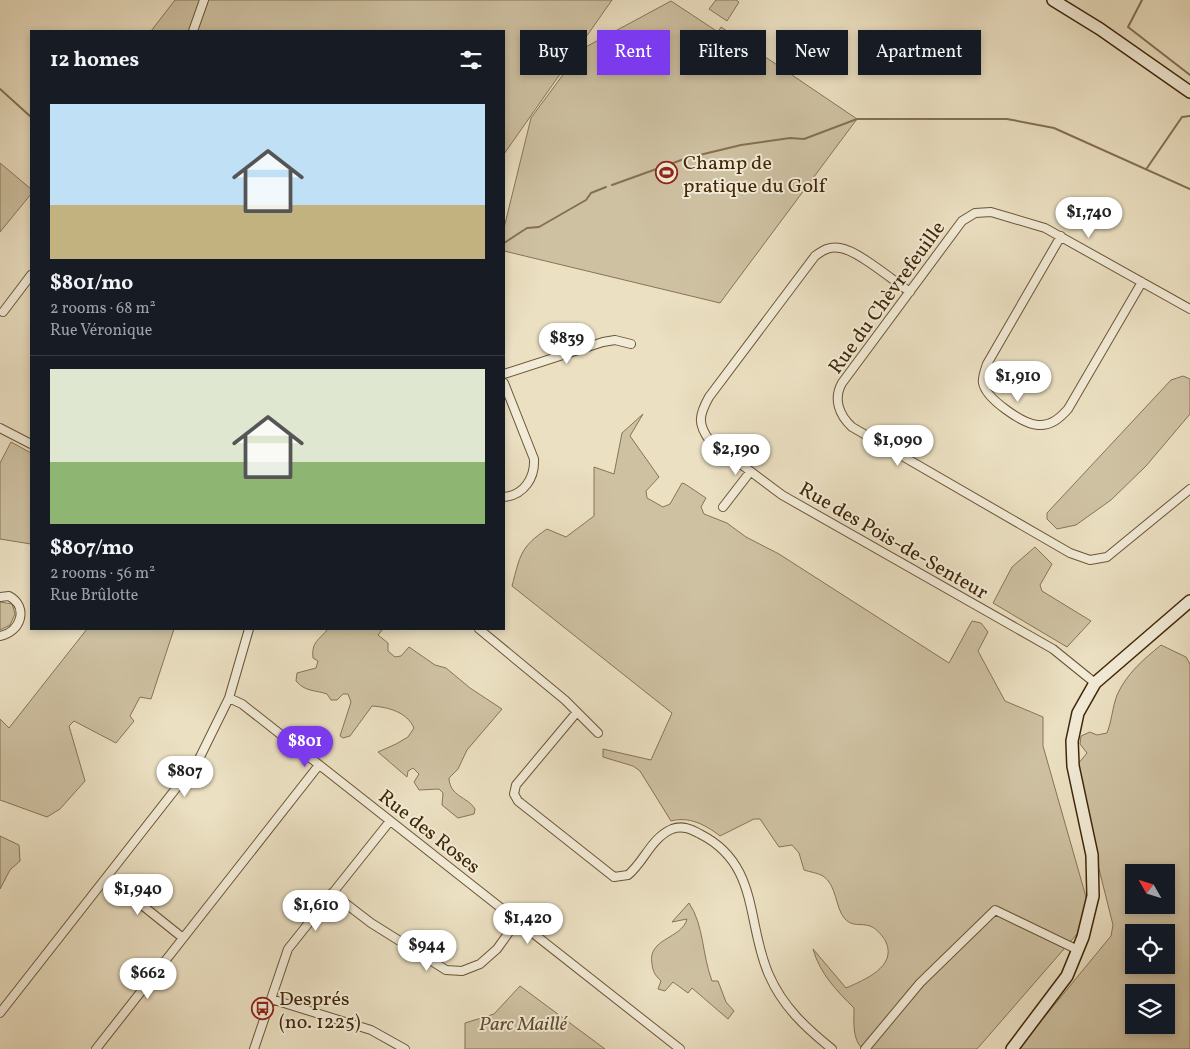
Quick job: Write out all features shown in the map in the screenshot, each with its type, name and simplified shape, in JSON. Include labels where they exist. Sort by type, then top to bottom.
[{"type":"street","points":[[194,30],[204,0]]},
{"type":"street","points":[[1053,0],[1108,34],[1190,92]]},
{"type":"street","name":"Rue du Chèvrefeuille","points":[[1061,236],[991,212],[976,213],[962,221],[840,388],[838,402],[840,410],[852,427],[1070,553],[1090,560],[1107,557],[1190,489]]},
{"type":"street","points":[[1142,282],[1068,409],[1061,417],[1046,424],[1038,425],[1023,419],[990,396],[983,382],[987,364],[1061,236],[1142,282],[1190,310]]},
{"type":"street","name":"Rue des Pois-de-Senteur","points":[[910,292],[849,250],[832,247],[822,250],[815,256],[709,396],[701,411],[701,424],[710,441],[782,495],[1053,650],[1095,683]]},
{"type":"street","points":[[3,312],[30,276]]},
{"type":"street","points":[[505,374],[603,342],[615,340],[631,344]]},
{"type":"street","points":[[505,386],[534,459],[534,467],[526,486],[510,497],[505,497]]},
{"type":"street","points":[[0,428],[30,443]]},
{"type":"street","points":[[723,508],[750,472]]},
{"type":"street","points":[[0,597],[10,596],[19,603],[21,608],[19,622],[13,629],[0,636]]},
{"type":"street","points":[[1012,1049],[1067,976],[1078,950],[1092,896],[1092,856],[1073,766],[1072,740],[1078,713],[1095,683],[1190,601]]},
{"type":"street","points":[[0,1013],[187,777],[209,741],[229,698],[249,630]]},
{"type":"street","points":[[480,630],[565,700],[598,732]]},
{"type":"street","name":"Rue des Roses","points":[[229,698],[242,704],[680,1049]]},
{"type":"street","points":[[576,712],[516,785],[514,794],[518,801],[614,877],[628,876],[658,837],[674,828],[688,828],[715,844],[733,861],[744,879],[766,968],[775,986],[797,1019],[832,1049]]},
{"type":"street","points":[[96,1049],[319,765]]},
{"type":"street","points":[[254,1049],[288,949],[390,821]]},
{"type":"street","points":[[107,877],[183,938]]},
{"type":"street","points":[[332,892],[371,923],[446,970],[462,971],[480,964],[497,949],[517,921]]},
{"type":"street","points":[[865,1049],[920,983],[995,910],[1078,950]]},
{"type":"street","points":[[270,999],[371,1030],[405,1049]]},
{"type":"green space","points":[[175,0],[612,0],[587,36],[587,30],[520,30],[520,75],[559,75],[505,153],[505,30],[152,30]]},
{"type":"green space","points":[[716,0],[736,0],[739,2],[727,21],[709,9]]},
{"type":"green space","name":"Champ de pratique du Golf","points":[[671,1],[715,30],[680,30],[680,75],[766,75],[766,57],[776,64],[776,75],[792,75],[857,119],[720,303],[505,251],[505,224],[531,118],[563,75],[587,75],[587,46],[597,41],[597,75],[670,75],[670,30],[617,30]]},
{"type":"green space","points":[[0,163],[30,188],[30,195],[0,232]]},
{"type":"green space","points":[[1183,376],[1190,379],[1190,414],[1146,466],[1111,500],[1076,525],[1057,529],[1047,519],[1047,513],[1171,380]]},
{"type":"green space","points":[[643,414],[630,436],[659,477],[646,491],[647,498],[663,507],[670,504],[682,483],[685,484],[706,498],[701,507],[704,514],[727,523],[746,537],[779,554],[949,663],[972,621],[981,623],[988,632],[978,651],[1005,701],[1043,717],[1043,746],[1088,904],[1077,934],[977,1049],[863,1049],[855,1036],[854,1008],[825,974],[813,949],[846,988],[869,977],[883,965],[887,959],[888,951],[883,937],[872,927],[854,924],[845,919],[839,909],[828,880],[821,875],[804,870],[799,853],[792,845],[779,847],[760,819],[754,819],[720,836],[697,822],[671,821],[640,771],[633,766],[603,757],[603,749],[651,760],[672,713],[512,586],[522,553],[538,535],[547,529],[566,537],[594,516],[594,467],[614,474],[622,433]]},
{"type":"green space","points":[[11,442],[30,452],[30,544],[0,539],[0,463]]},
{"type":"green space","points":[[1035,547],[1052,564],[1040,585],[1042,591],[1091,621],[1067,647],[993,603],[1012,567]]},
{"type":"green space","points":[[0,602],[12,604],[15,614],[10,625],[0,630]]},
{"type":"green space","points":[[86,630],[174,630],[151,699],[140,697],[130,716],[134,721],[116,743],[74,721],[69,726],[85,781],[60,809],[47,817],[0,800],[0,719],[9,728]]},
{"type":"green space","points":[[327,630],[382,630],[378,635],[388,643],[388,651],[395,657],[401,656],[409,647],[435,665],[446,668],[470,688],[502,709],[467,750],[458,769],[449,778],[452,789],[472,805],[475,809],[474,814],[458,818],[442,805],[443,793],[439,789],[419,790],[414,782],[419,774],[413,768],[408,771],[407,777],[378,752],[408,737],[414,728],[402,714],[390,709],[372,706],[350,736],[343,738],[340,736],[351,702],[348,694],[343,694],[337,700],[331,700],[327,694],[307,689],[296,681],[297,673],[316,668],[318,661],[313,658],[313,648]]},
{"type":"green space","points":[[1161,645],[1186,657],[1190,664],[1190,1049],[1018,1049],[1111,936],[1113,925],[1074,769],[1087,753],[1080,744],[1081,736],[1090,732],[1097,735],[1107,733],[1117,695],[1136,667]]},
{"type":"green space","points":[[0,836],[19,845],[20,861],[10,870],[0,889]]},
{"type":"green space","points":[[689,903],[698,921],[712,981],[718,981],[726,1002],[734,1011],[728,1019],[692,988],[688,993],[673,982],[665,991],[658,989],[661,981],[654,971],[652,955],[660,944],[684,926],[687,919],[672,922]]},
{"type":"green space","name":"Parc Maillé","points":[[520,986],[605,1049],[465,1049],[465,1023],[494,1014]]},
{"type":"waterway","points":[[1142,0],[1128,27],[1190,75]]},
{"type":"waterway","points":[[0,89],[30,116]]},
{"type":"waterway","points":[[1147,168],[1182,117],[1190,116]]},
{"type":"waterway","points":[[612,185],[687,158],[741,145],[790,138],[804,139],[857,119],[1007,119],[1054,128],[1190,189]]},
{"type":"waterway","points":[[505,242],[527,228],[539,227],[586,200],[591,193],[606,187]]},
{"type":"place","name":"Champ de pratique du Golf","points":[[667,173]]},
{"type":"place","name":"Després (no. 1225)","points":[[263,1009]]}]
